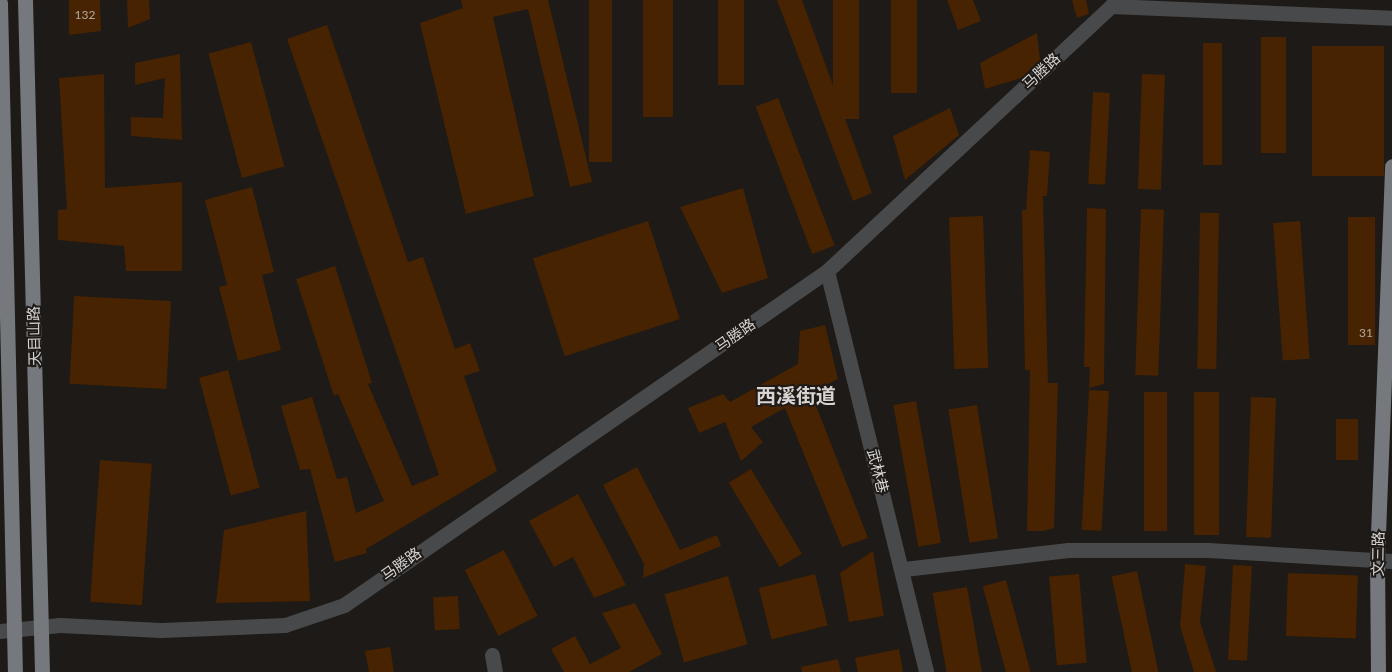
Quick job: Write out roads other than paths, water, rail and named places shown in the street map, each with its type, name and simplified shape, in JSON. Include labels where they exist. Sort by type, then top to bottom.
[{"type":"main road","name":"天目山路","points":[[25,0],[42,672]]},
{"type":"main road","name":"天目山路","points":[[0,3],[7,630],[15,672]]},
{"type":"main road","name":"文三路","points":[[1378,672],[1385,560],[1392,166]]},
{"type":"street","name":"马塍路","points":[[7,630],[41,626],[162,630],[285,625],[344,605],[827,272],[1111,6],[1392,18]]},
{"type":"street","name":"武林巷","points":[[827,272],[904,569],[926,672]]},
{"type":"street","points":[[904,569],[1068,550],[1208,550],[1385,560]]},
{"type":"street","points":[[492,655],[496,672]]},
{"type":"district","name":"西溪街道","points":[[796,395]]}]
